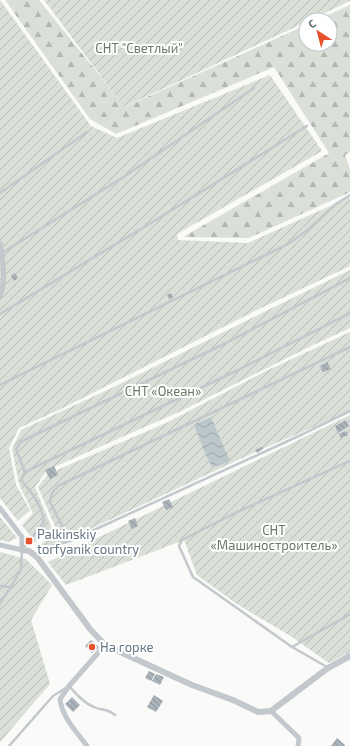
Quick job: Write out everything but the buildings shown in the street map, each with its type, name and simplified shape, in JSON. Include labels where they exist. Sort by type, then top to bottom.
[{"type":"street","points":[[0,243],[3,287],[0,296]]},
{"type":"street","points":[[0,508],[22,537],[22,550]]},
{"type":"street","points":[[0,545],[29,552],[37,557],[90,629],[105,645],[192,685],[233,700],[258,712],[271,711],[328,668],[350,656]]},
{"type":"street","points":[[87,746],[65,716],[61,708],[60,699],[69,686],[105,645]]},
{"type":"street","points":[[271,711],[299,738],[298,746]]},
{"type":"lane","points":[[1,254],[125,176],[254,88]]},
{"type":"lane","points":[[0,314],[308,126]]},
{"type":"lane","points":[[0,193],[87,132]]},
{"type":"lane","points":[[0,385],[288,244],[309,229],[336,204],[350,195]]},
{"type":"lane","points":[[0,602],[12,587],[21,570],[22,550],[44,522],[43,511],[37,500],[22,480],[25,472],[16,449],[22,441],[226,342],[350,278]]},
{"type":"lane","points":[[25,472],[240,370],[350,313]]},
{"type":"lane","points":[[70,541],[50,502],[52,492],[58,486],[350,347]]},
{"type":"lane","points":[[37,557],[49,547],[70,541],[350,411]]},
{"type":"lane","points":[[328,668],[292,647],[193,577],[180,546],[182,540],[236,513],[350,461]]},
{"type":"lane","points":[[0,586],[12,587]]},
{"type":"lane","points":[[292,647],[350,614]]},
{"type":"lane","points":[[9,746],[53,696],[69,686],[78,696],[95,708],[110,710],[115,715]]},
{"type":"green space","points":[[0,0],[91,126],[117,138],[270,75],[322,151],[177,234],[178,240],[248,243],[350,197],[350,266],[257,310],[63,408],[19,428],[9,448],[16,485],[30,510],[18,521],[0,498]]},
{"type":"green space","points":[[5,0],[39,0],[125,107],[298,29],[298,52],[338,52],[338,12],[335,12],[350,5],[350,152],[345,155],[350,169],[350,192],[249,238],[183,237],[329,153],[274,67],[116,134],[90,119]]},
{"type":"green space","name":"СНТ \"Светлый\"","points":[[44,0],[350,0],[327,12],[298,12],[298,26],[124,107]]},
{"type":"green space","name":"СНТ «Океан»","points":[[350,270],[350,328],[179,412],[47,470],[35,487],[52,528],[35,542],[22,525],[33,513],[19,484],[12,449],[21,430],[116,386]]},
{"type":"green space","points":[[350,332],[350,412],[262,449],[73,537],[45,557],[38,547],[57,531],[38,487],[48,474],[166,423],[266,371]]},
{"type":"green space","name":"СНТ «Машиностроитель»","points":[[350,415],[350,652],[329,663],[292,637],[237,604],[197,575],[184,540],[66,585],[48,562]]},
{"type":"green space","points":[[0,517],[17,538],[8,542],[0,540]]},
{"type":"green space","points":[[0,552],[26,559],[52,585],[31,620],[50,684],[0,742]]},
{"type":"water","points":[[211,417],[230,461],[212,467],[194,425]]},
{"type":"place","name":"Palkinskiy torfyanik country","points":[[29,541]]},
{"type":"place","name":"На горке","points":[[92,647]]}]
